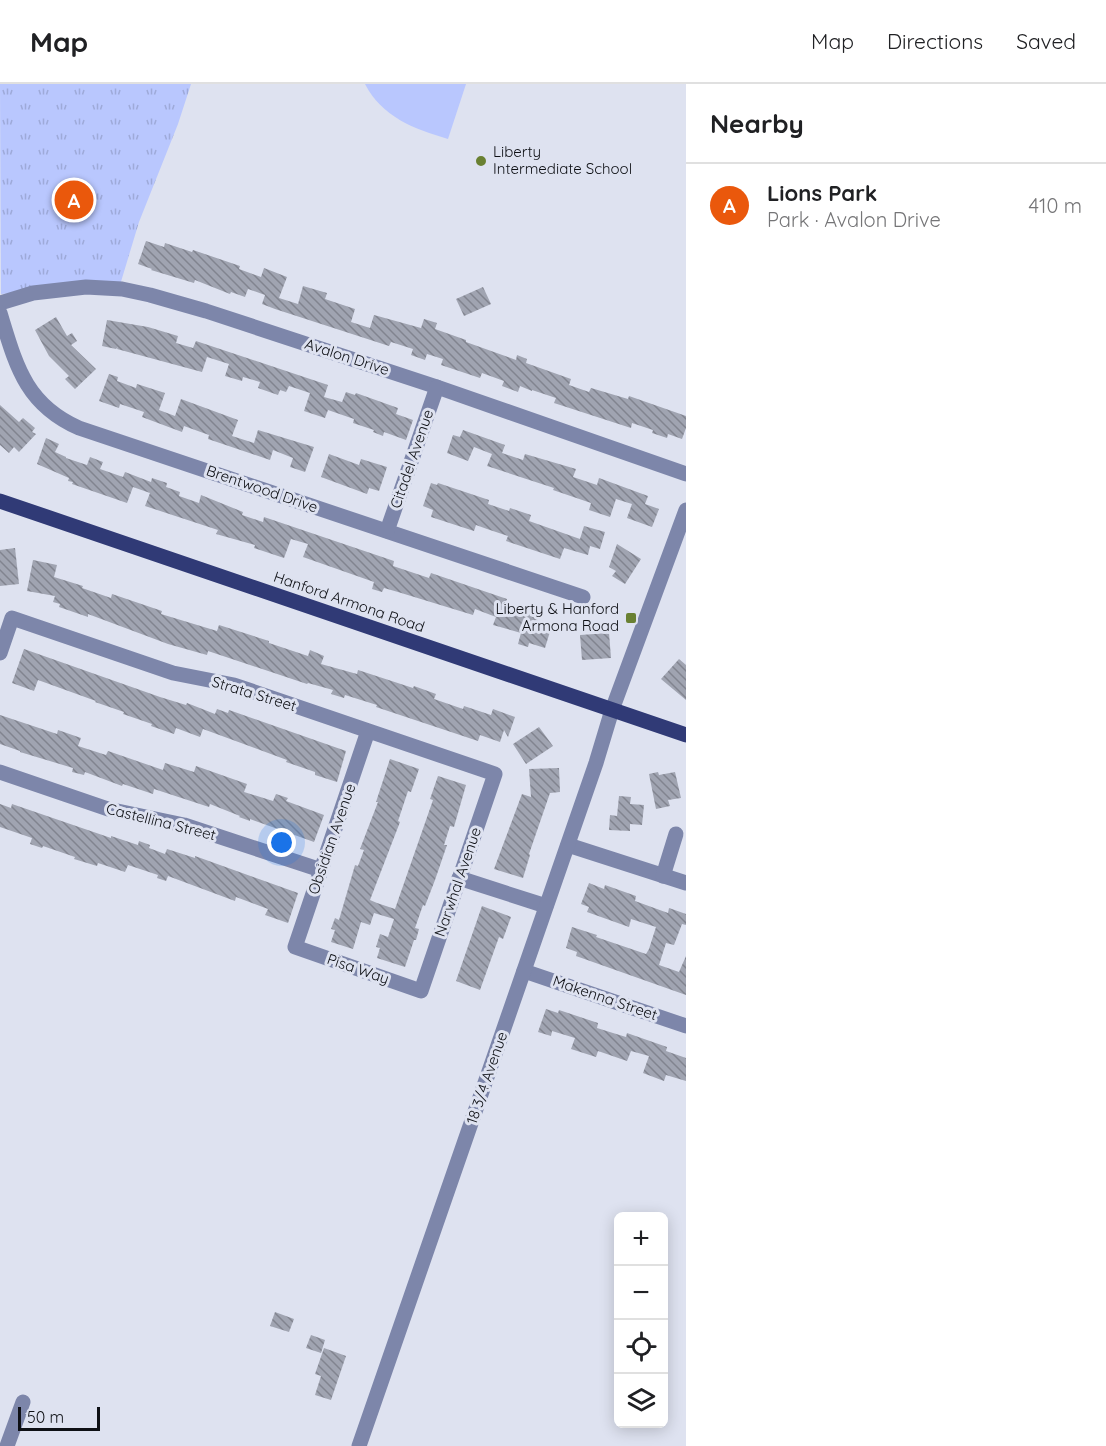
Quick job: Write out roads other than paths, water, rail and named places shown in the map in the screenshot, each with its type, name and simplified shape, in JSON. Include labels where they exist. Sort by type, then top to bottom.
[{"type":"main road","name":"Hanford Armona Road","points":[[0,501],[686,735]]},
{"type":"street","name":"Avalon Drive","points":[[0,303],[33,293],[86,287],[122,290],[206,310],[437,387],[686,474]]},
{"type":"street","name":"Brentwood Drive","points":[[0,313],[20,372],[34,396],[60,420],[583,597]]},
{"type":"street","name":"Citadel Avenue","points":[[387,531],[437,387]]},
{"type":"street","name":"18 3/4 Avenue","points":[[359,1446],[568,845],[612,710],[686,510]]},
{"type":"street","name":"Strata Street","points":[[0,653],[12,618],[173,673],[234,685],[495,774]]},
{"type":"street","name":"Obsidian Avenue","points":[[295,947],[368,731]]},
{"type":"street","name":"Castellina Street","points":[[0,772],[108,809],[184,825],[321,870]]},
{"type":"street","name":"Narwhal Avenue","points":[[421,991],[495,774]]},
{"type":"street","points":[[663,876],[676,834]]},
{"type":"street","points":[[568,845],[686,883]]},
{"type":"street","points":[[459,878],[546,906]]},
{"type":"street","name":"Pisa Way","points":[[295,947],[421,991]]},
{"type":"street","name":"Makenna Street","points":[[524,971],[686,1026]]},
{"type":"street","points":[[7,1446],[23,1402]]},
{"type":"place","name":"Liberty Intermediate School","points":[[481,161]]},
{"type":"place","name":"Lions Park","points":[[74,200]]},
{"type":"place","name":"Liberty & Hanford Armona Road","points":[[631,618]]}]
